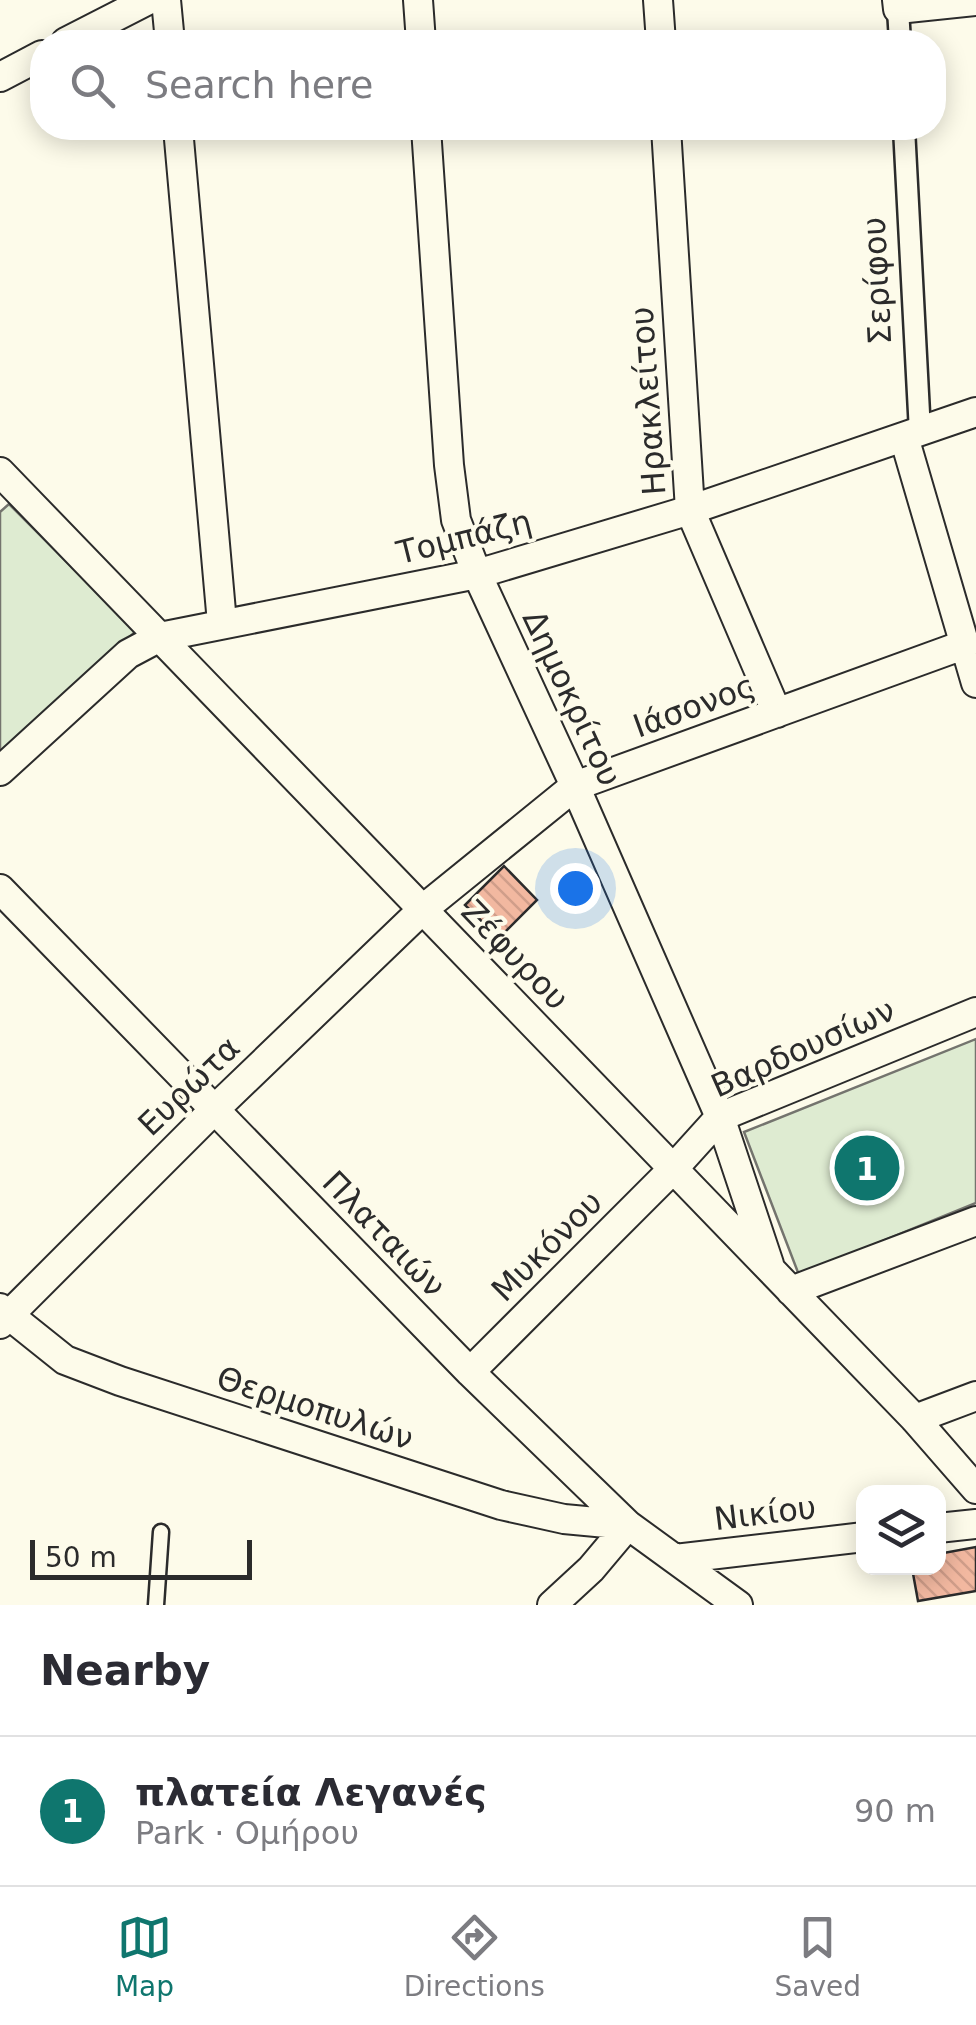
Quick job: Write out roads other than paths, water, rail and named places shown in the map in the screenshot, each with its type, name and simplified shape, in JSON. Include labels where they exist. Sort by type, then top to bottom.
[{"type":"street","points":[[89,30],[148,0]]},
{"type":"street","points":[[166,0],[169,30]]},
{"type":"street","points":[[418,0],[420,30]]},
{"type":"street","points":[[658,0],[660,30]]},
{"type":"street","points":[[899,30],[898,4],[976,0]]},
{"type":"street","points":[[0,77],[30,61]]},
{"type":"street","points":[[179,140],[222,622]]},
{"type":"street","name":"Δημοκρίτου","points":[[427,140],[456,520],[476,574],[575,786],[720,1117],[771,1270]]},
{"type":"street","name":"Ηρακλείτου","points":[[667,140],[690,510],[777,713]]},
{"type":"street","name":"Σερίφου","points":[[904,140],[912,434],[976,683]]},
{"type":"street","name":"Τομπάζη","points":[[0,771],[128,654],[160,637],[476,574],[690,510],[976,412]]},
{"type":"street","name":"Ζέφυρου","points":[[4,484],[160,637],[915,1419],[976,1489]]},
{"type":"street","name":"Ιάσονος","points":[[422,910],[575,786],[966,644]]},
{"type":"street","name":"Πλαταιών","points":[[0,889],[470,1372],[628,1525],[738,1605]]},
{"type":"street","name":"Ευρώτα","points":[[2,1316],[422,910]]},
{"type":"street","name":"Βαρδουσίων","points":[[673,1169],[720,1117],[976,1012]]},
{"type":"street","name":"Μυκόνου","points":[[470,1372],[673,1169]]},
{"type":"street","points":[[792,1291],[976,1221]]},
{"type":"street","name":"Θερμοπυλών","points":[[2,1316],[65,1360],[120,1381],[501,1505],[564,1519],[628,1525]]},
{"type":"street","points":[[915,1419],[976,1396]]},
{"type":"street","points":[[946,1527],[976,1524]]},
{"type":"street","points":[[552,1605],[591,1569],[628,1525]]},
{"type":"street","name":"Νικίου","points":[[676,1559],[856,1538]]},
{"type":"lane","points":[[156,1605],[161,1532]]},
{"type":"place","name":"πλατεία Λεγανές","points":[[867,1168]]}]
